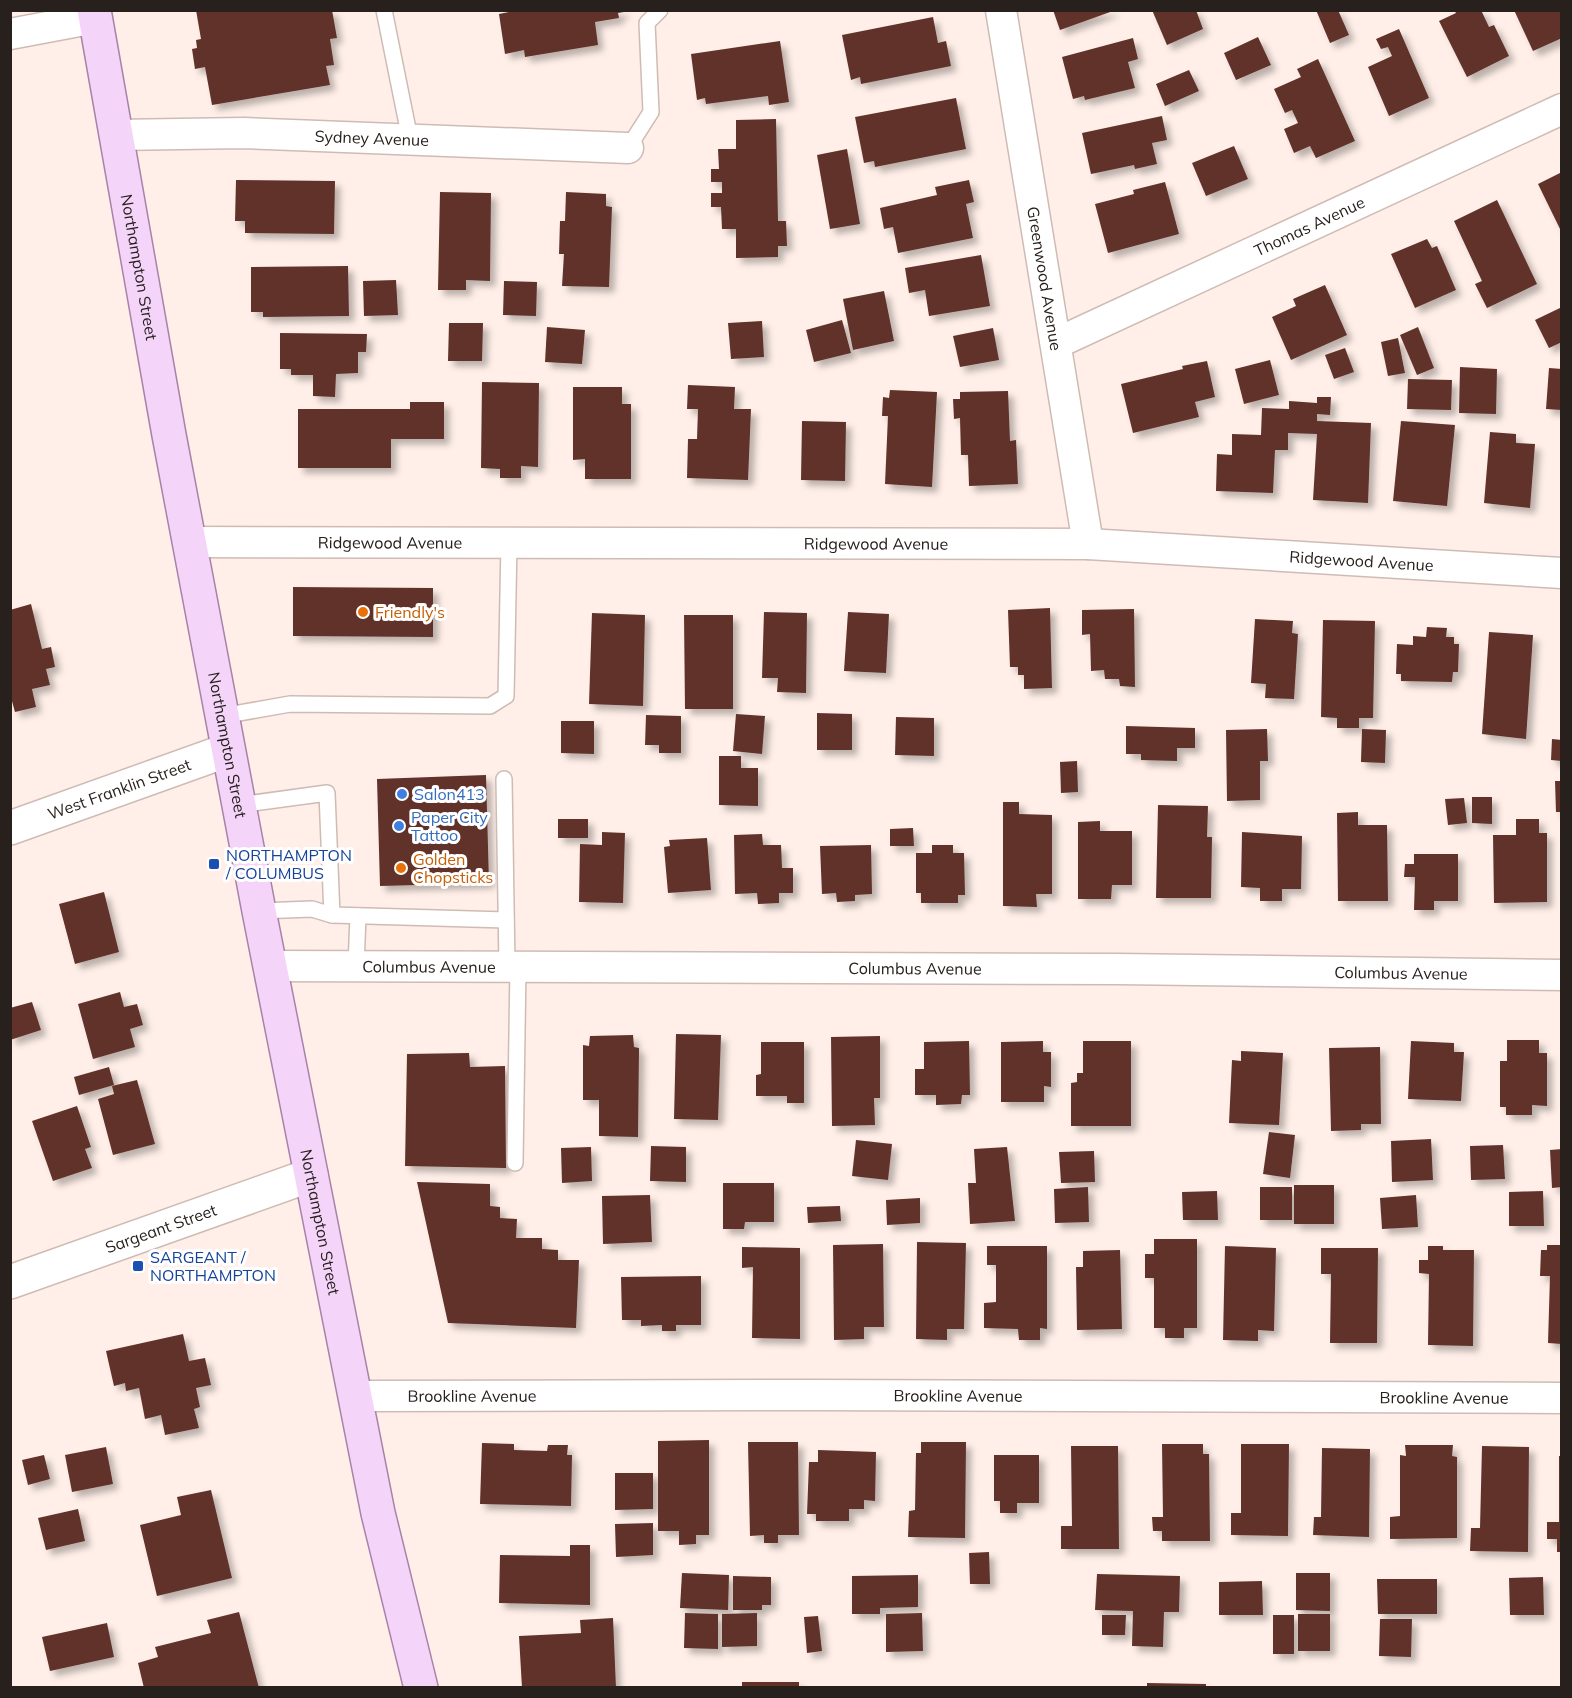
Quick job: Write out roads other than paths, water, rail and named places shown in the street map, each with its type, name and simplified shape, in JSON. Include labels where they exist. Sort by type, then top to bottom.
[{"type":"main road","name":"Northampton Street","points":[[99,13],[116,135],[258,911],[378,1513],[421,1688]]},
{"type":"street","name":"Greenwood Avenue","points":[[1001,10],[1057,342],[1088,544]]},
{"type":"street","points":[[10,34],[99,13]]},
{"type":"street","name":"Thomas Avenue","points":[[1057,342],[1562,109]]},
{"type":"street","name":"Sydney Avenue","points":[[116,135],[244,133],[628,148]]},
{"type":"street","name":"Ridgewood Avenue","points":[[189,542],[1088,544],[1562,573]]},
{"type":"street","name":"West Franklin Street","points":[[10,828],[228,750]]},
{"type":"street","name":"Columbus Avenue","points":[[269,966],[1118,969],[1562,975]]},
{"type":"street","name":"Sargeant Street","points":[[10,1282],[311,1174]]},
{"type":"street","name":"Brookline Avenue","points":[[354,1396],[1562,1398]]},
{"type":"lane","points":[[384,10],[410,140]]},
{"type":"lane","points":[[628,148],[651,112],[647,23],[660,10]]},
{"type":"lane","points":[[222,716],[290,704],[490,706],[506,696],[509,543]]},
{"type":"lane","points":[[504,779],[506,920],[512,967],[515,1163]]},
{"type":"lane","points":[[239,805],[327,793],[332,915]]},
{"type":"lane","points":[[258,911],[312,909],[332,915],[506,920]]},
{"type":"lane","points":[[356,966],[358,916]]},
{"type":"place","name":"Friendly's","points":[[363,612]]},
{"type":"place","name":"Salon413","points":[[402,794]]},
{"type":"place","name":"Paper City Tattoo","points":[[399,826]]},
{"type":"place","name":"NORTHAMPTON / COLUMBUS","points":[[214,864]]},
{"type":"place","name":"Golden Chopsticks","points":[[401,868]]},
{"type":"place","name":"SARGEANT / NORTHAMPTON","points":[[138,1266]]}]
